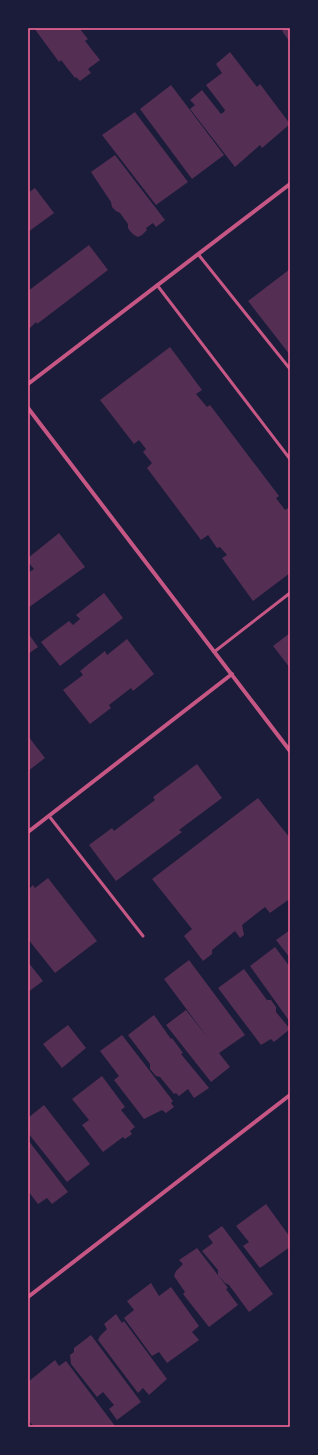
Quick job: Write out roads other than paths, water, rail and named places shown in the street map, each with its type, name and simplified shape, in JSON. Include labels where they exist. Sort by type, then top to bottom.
[{"type":"street","points":[[28,384],[290,184]]},
{"type":"street","points":[[28,408],[290,751]]},
{"type":"street","points":[[28,832],[232,674]]},
{"type":"street","points":[[28,1297],[290,1095]]},
{"type":"lane","points":[[198,254],[290,369]]},
{"type":"lane","points":[[157,285],[290,459]]},
{"type":"lane","points":[[214,652],[290,593]]},
{"type":"lane","points":[[50,816],[143,936]]}]
